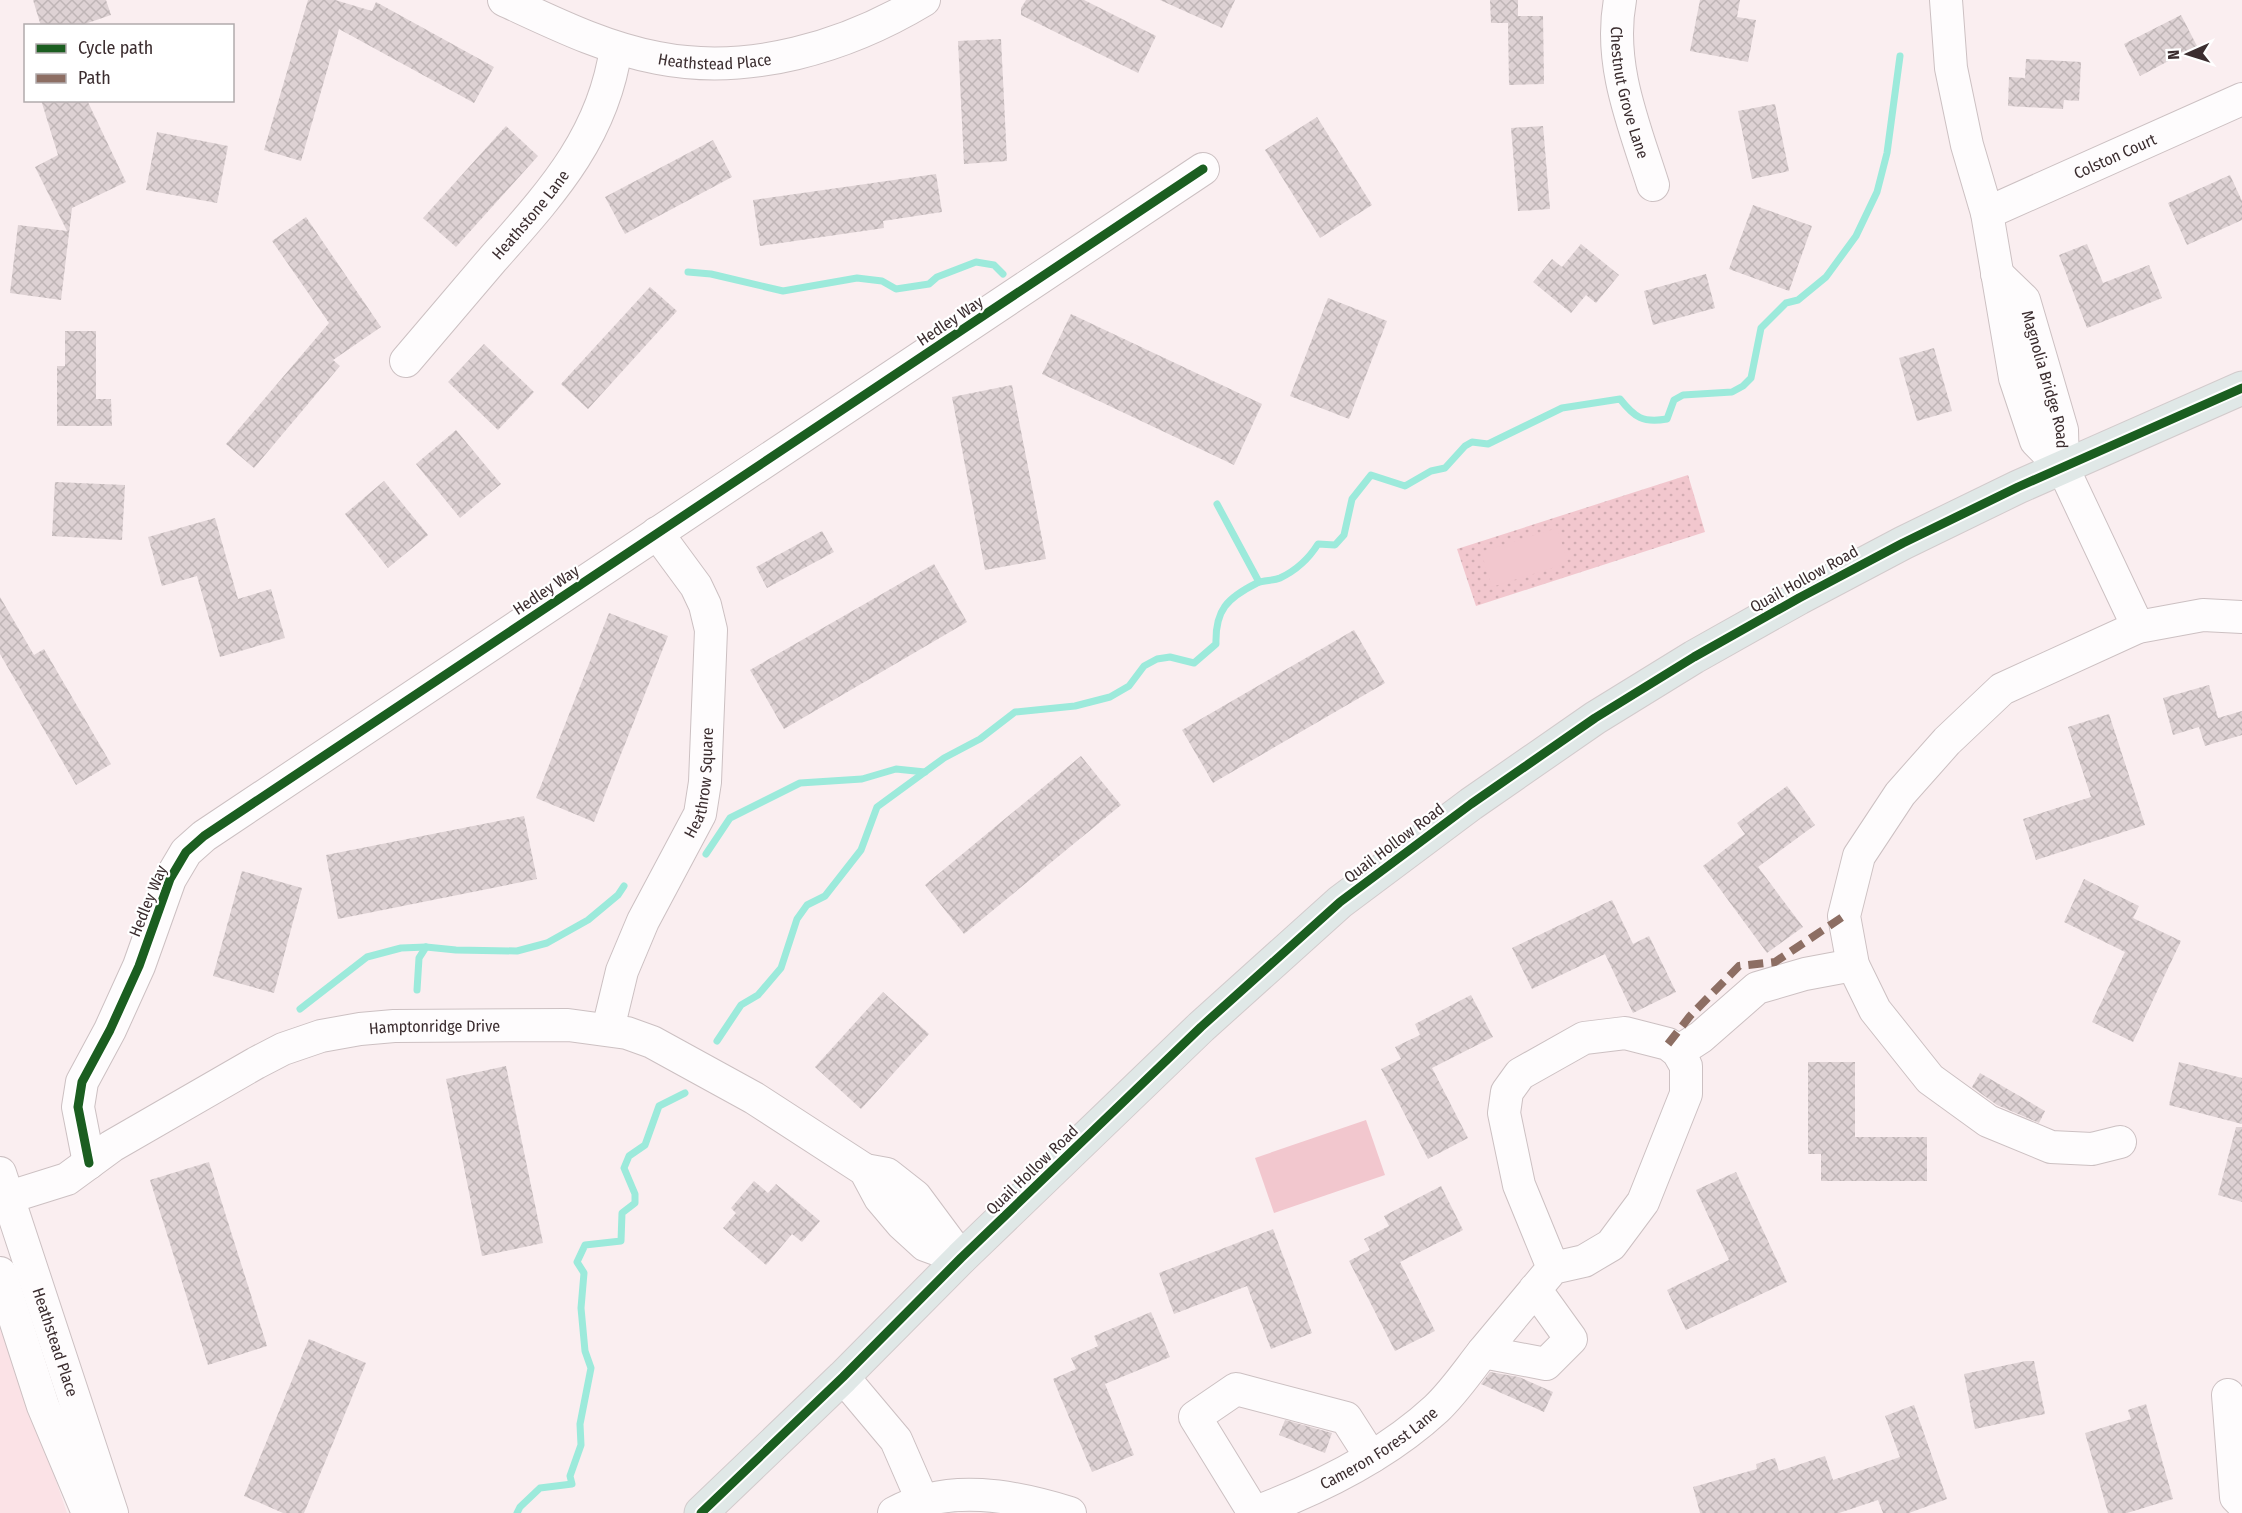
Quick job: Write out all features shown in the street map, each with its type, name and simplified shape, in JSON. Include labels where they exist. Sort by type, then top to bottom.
[{"type":"main road","name":"Quail Hollow Road","points":[[700,1513],[843,1377],[961,1258],[1201,1027],[1340,902],[1471,804],[1595,718],[1703,652],[1798,598],[1902,543],[2018,487],[2242,388]]},
{"type":"street","name":"Heathstead Place","points":[[504,0],[616,48],[658,58],[690,62],[740,63],[776,59],[838,41],[891,20],[924,0]]},
{"type":"street","name":"Chestnut Grove Lane","points":[[1620,0],[1616,39],[1617,57],[1624,93],[1653,185]]},
{"type":"street","name":"Magnolia Bridge Road","points":[[1946,0],[1952,68],[1967,145],[1987,213],[1997,274],[2024,300],[2062,430],[2062,468]]},
{"type":"street","name":"Heathstone Lane","points":[[406,361],[539,207],[576,158],[597,119],[604,100],[616,48]]},
{"type":"street","name":"Colston Court","points":[[1987,213],[2242,99]]},
{"type":"street","name":"Hedley Way","points":[[89,1163],[78,1107],[82,1082],[139,966],[170,879],[186,852],[204,836],[1203,169]]},
{"type":"street","points":[[2062,468],[2138,627]]},
{"type":"street","name":"Heathrow Square","points":[[608,1029],[622,971],[643,921],[700,814],[705,782],[711,630],[705,604],[696,586],[657,533]]},
{"type":"street","points":[[2120,1142],[2092,1149],[2051,1147],[1988,1121],[1930,1079],[1875,1010],[1853,965],[1844,916],[1859,856],[1900,794],[1947,741],[2002,689],[2138,627],[2203,615],[2242,616]]},
{"type":"street","points":[[1678,1052],[1701,1037],[1757,988],[1805,974],[1853,965]]},
{"type":"street","name":"Hamptonridge Drive","points":[[3,1190],[67,1179],[112,1146],[256,1063],[283,1049],[321,1036],[394,1026],[568,1025],[608,1029],[652,1042],[754,1098],[865,1170],[887,1174],[915,1196],[961,1258]]},
{"type":"street","points":[[1483,1352],[1546,1364],[1571,1339],[1544,1279],[1519,1185],[1504,1113],[1507,1092],[1520,1074],[1584,1038],[1625,1033],[1668,1044],[1678,1052],[1686,1066],[1686,1094],[1642,1202],[1611,1245],[1584,1261],[1544,1279]]},
{"type":"street","name":"Heathstead Place","points":[[3,1190],[112,1513]]},
{"type":"street","name":"Heathstead Place","points":[[0,1273],[43,1406],[88,1513]]},
{"type":"street","name":"Cameron Forest Lane","points":[[1253,1513],[1303,1492],[1407,1434],[1438,1407],[1544,1279]]},
{"type":"street","points":[[843,1377],[896,1440],[923,1502]]},
{"type":"street","points":[[1253,1513],[1195,1417],[1236,1389],[1346,1419],[1371,1456]]},
{"type":"street","points":[[2228,1395],[2236,1497],[2242,1503]]},
{"type":"street","points":[[894,1513],[923,1502],[946,1497],[995,1496],[1032,1501],[1070,1513]]},
{"type":"shaded area","points":[[1688,475],[1705,532],[1476,606],[1457,549]]},
{"type":"shaded area","points":[[1557,528],[1568,563],[1492,587],[1481,552]]},
{"type":"shaded area","points":[[1366,1120],[1385,1175],[1274,1213],[1255,1158]]},
{"type":"shaded area","points":[[0,1317],[67,1513],[0,1513]]},
{"type":"building","points":[[33,0],[106,0],[111,15],[85,24],[40,24]]},
{"type":"building","points":[[308,0],[335,0],[372,11],[376,2],[494,67],[474,103],[339,29],[301,161],[264,150]]},
{"type":"building","points":[[1026,0],[1084,0],[1156,36],[1138,73],[1021,15],[1021,8]]},
{"type":"building","points":[[1160,0],[1235,0],[1222,28]]},
{"type":"building","points":[[1490,0],[1518,0],[1518,16],[1543,16],[1544,84],[1509,85],[1508,23],[1491,23]]},
{"type":"building","points":[[1700,0],[1740,0],[1737,17],[1756,20],[1748,62],[1690,51]]},
{"type":"building","points":[[2181,15],[2197,46],[2140,76],[2124,44]]},
{"type":"building","points":[[1001,39],[1007,161],[964,164],[958,41]]},
{"type":"building","points":[[2026,59],[2081,62],[2079,101],[2064,100],[2063,109],[2008,106],[2009,77],[2025,78]]},
{"type":"building","points":[[42,102],[88,102],[126,182],[72,208],[61,300],[10,293],[18,225],[67,231],[35,167],[58,155]]},
{"type":"building","points":[[1775,104],[1789,171],[1752,179],[1738,111]]},
{"type":"building","points":[[1317,117],[1372,205],[1320,238],[1265,150]]},
{"type":"building","points":[[506,126],[538,156],[456,247],[423,218]]},
{"type":"building","points":[[1543,126],[1550,209],[1518,211],[1511,128]]},
{"type":"building","points":[[157,132],[228,146],[217,203],[146,190]]},
{"type":"building","points":[[713,140],[732,177],[625,234],[605,197]]},
{"type":"building","points":[[936,174],[942,212],[883,221],[884,228],[760,246],[753,200]]},
{"type":"building","points":[[2230,175],[2242,201],[2242,220],[2187,245],[2168,203]]},
{"type":"building","points":[[1753,205],[1812,226],[1789,291],[1729,269]]},
{"type":"building","points":[[306,217],[381,327],[333,360],[340,366],[254,468],[226,444],[329,323],[272,241]]},
{"type":"building","points":[[1581,244],[1619,275],[1596,303],[1586,295],[1571,313],[1533,282],[1552,259],[1562,267]]},
{"type":"building","points":[[2087,244],[2103,283],[2149,265],[2162,298],[2087,328],[2059,255]]},
{"type":"building","points":[[1706,274],[1715,308],[1653,325],[1644,291]]},
{"type":"building","points":[[650,287],[677,311],[588,409],[561,384]]},
{"type":"building","points":[[1328,298],[1387,321],[1349,419],[1290,396]]},
{"type":"building","points":[[1071,314],[1262,404],[1234,465],[1042,374]]},
{"type":"building","points":[[65,331],[96,331],[96,399],[111,399],[112,426],[57,426],[57,366],[65,366]]},
{"type":"building","points":[[484,344],[534,392],[498,430],[448,382]]},
{"type":"building","points":[[1934,348],[1952,411],[1917,421],[1899,358]]},
{"type":"building","points":[[1012,385],[1046,559],[985,570],[952,397]]},
{"type":"building","points":[[456,430],[501,484],[460,518],[416,464]]},
{"type":"building","points":[[384,481],[428,535],[388,568],[345,514]]},
{"type":"building","points":[[55,482],[125,485],[122,540],[52,536]]},
{"type":"building","points":[[215,518],[238,599],[271,589],[285,638],[220,657],[197,576],[162,586],[148,537]]},
{"type":"building","points":[[822,531],[834,552],[767,588],[756,567]]},
{"type":"building","points":[[934,564],[967,622],[784,729],[750,670]]},
{"type":"building","points":[[0,597],[34,655],[44,649],[111,764],[76,785],[0,654]]},
{"type":"building","points":[[609,613],[668,636],[594,822],[536,798]]},
{"type":"building","points":[[1354,630],[1385,683],[1213,783],[1182,730]]},
{"type":"building","points":[[2209,685],[2218,718],[2242,711],[2242,735],[2205,746],[2199,727],[2173,735],[2163,698]]},
{"type":"building","points":[[2109,714],[2145,825],[2036,860],[2023,819],[2091,797],[2068,727]]},
{"type":"building","points":[[1081,756],[1121,805],[964,934],[925,885]]},
{"type":"building","points":[[1787,786],[1815,825],[1758,867],[1803,927],[1767,953],[1703,866],[1745,834],[1737,823]]},
{"type":"building","points":[[524,816],[537,879],[338,919],[326,855]]},
{"type":"building","points":[[242,871],[302,888],[274,993],[213,976]]},
{"type":"building","points":[[2084,879],[2139,906],[2133,918],[2181,941],[2133,1042],[2092,1022],[2125,952],[2064,922]]},
{"type":"building","points":[[1612,900],[1633,944],[1649,936],[1676,992],[1633,1013],[1605,954],[1532,989],[1512,948]]},
{"type":"building","points":[[883,992],[929,1034],[861,1109],[815,1067]]},
{"type":"building","points":[[1471,995],[1493,1037],[1432,1068],[1468,1138],[1428,1159],[1381,1069],[1401,1059],[1395,1047],[1420,1035],[1415,1024]]},
{"type":"building","points":[[1808,1062],[1855,1062],[1855,1137],[1927,1137],[1927,1181],[1821,1181],[1821,1154],[1808,1154]]},
{"type":"building","points":[[2179,1062],[2242,1078],[2242,1124],[2169,1105]]},
{"type":"building","points":[[506,1066],[543,1243],[482,1256],[446,1079]]},
{"type":"building","points":[[1980,1073],[2045,1111],[2039,1123],[1997,1105],[1972,1087]]},
{"type":"building","points":[[2236,1127],[2242,1127],[2242,1202],[2218,1195]]},
{"type":"building","points":[[209,1162],[267,1346],[208,1365],[150,1180]]},
{"type":"building","points":[[1736,1172],[1787,1282],[1686,1330],[1667,1290],[1729,1260],[1696,1190]]},
{"type":"building","points":[[754,1181],[768,1193],[776,1184],[820,1221],[802,1242],[792,1234],[766,1265],[723,1228],[736,1213],[731,1208]]},
{"type":"building","points":[[1441,1186],[1463,1230],[1400,1262],[1435,1331],[1395,1351],[1349,1261],[1370,1250],[1364,1239],[1389,1226],[1384,1216]]},
{"type":"building","points":[[1273,1229],[1312,1333],[1271,1349],[1247,1286],[1174,1314],[1159,1273]]},
{"type":"building","points":[[1151,1312],[1170,1357],[1105,1384],[1134,1455],[1092,1472],[1053,1379],[1076,1369],[1071,1358],[1098,1346],[1094,1336]]},
{"type":"building","points":[[309,1339],[366,1363],[304,1513],[283,1513],[244,1496]]},
{"type":"building","points":[[2034,1361],[2045,1414],[1975,1429],[1964,1374]]},
{"type":"building","points":[[1490,1372],[1519,1377],[1553,1392],[1544,1412],[1481,1384]]},
{"type":"building","points":[[2146,1404],[2173,1499],[2127,1513],[2108,1513],[2085,1433],[2131,1419],[2128,1410]]},
{"type":"building","points":[[1914,1405],[1947,1499],[1909,1513],[1883,1513],[1878,1500],[1839,1513],[1700,1513],[1693,1487],[1757,1469],[1756,1464],[1775,1458],[1779,1471],[1825,1456],[1833,1480],[1900,1457],[1885,1416]]},
{"type":"building","points":[[1285,1420],[1332,1433],[1325,1453],[1279,1435]]},
{"type":"waterway","points":[[717,1041],[741,1005],[758,995],[781,968],[797,919],[807,905],[825,896],[861,850],[877,807],[944,758],[980,739],[1015,712],[1075,706],[1110,697],[1129,686],[1144,666],[1157,659],[1170,657],[1194,663],[1216,644],[1216,632],[1221,614],[1225,606],[1238,594],[1257,583],[1277,579],[1292,572],[1306,560],[1318,544],[1335,545],[1344,535],[1352,499],[1371,475],[1405,486],[1431,471],[1445,468],[1465,446],[1472,442],[1488,444],[1562,408],[1620,399],[1630,411],[1640,418],[1659,420],[1667,419],[1674,400],[1683,395],[1732,392],[1743,386],[1751,378],[1761,328],[1786,303],[1798,300],[1826,277],[1856,236],[1877,192],[1887,153],[1900,56]]},
{"type":"waterway","points":[[688,272],[711,274],[783,291],[857,278],[882,281],[896,289],[929,284],[937,277],[976,262],[994,265],[1003,274]]},
{"type":"waterway","points":[[1217,504],[1259,582]]},
{"type":"waterway","points":[[706,854],[730,818],[800,783],[862,779],[896,769],[925,772]]},
{"type":"waterway","points":[[300,1009],[367,957],[401,948],[517,951],[547,943],[588,920],[618,895],[624,886]]},
{"type":"waterway","points":[[417,990],[419,958],[426,947]]},
{"type":"waterway","points":[[517,1513],[520,1507],[540,1488],[572,1484],[570,1476],[581,1445],[580,1424],[591,1368],[585,1351],[581,1308],[584,1273],[577,1262],[585,1245],[621,1241],[622,1213],[635,1203],[635,1194],[624,1168],[629,1156],[645,1145],[659,1106],[685,1093]]},
{"type":"marked path","points":[[1668,1044],[1690,1016],[1739,966],[1775,962],[1844,916]]},
{"type":"cycle path","points":[[89,1163],[78,1107],[82,1082],[110,1030],[139,966],[170,879],[186,852],[204,836],[1203,169]]},
{"type":"cycle path","points":[[701,1513],[1201,1027],[1340,902],[1471,804],[1595,718],[1694,657],[1799,598],[1903,543],[2018,487],[2242,388]]}]
